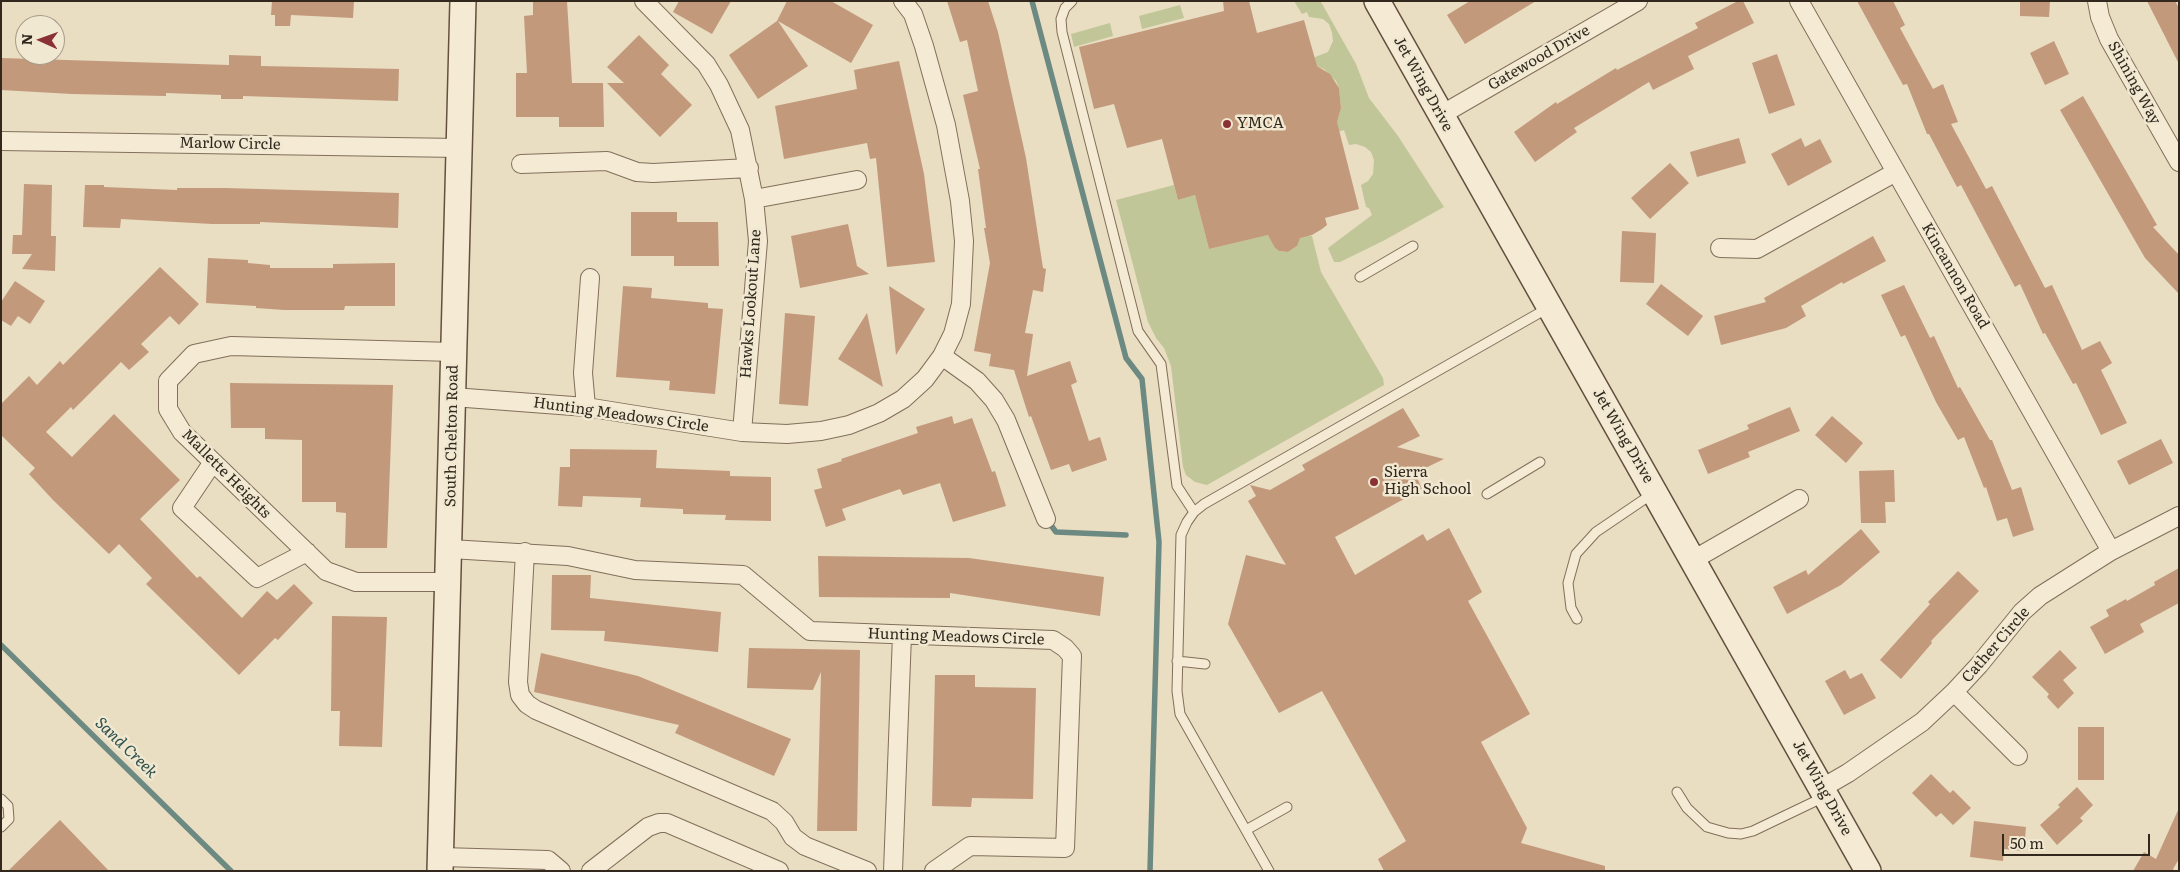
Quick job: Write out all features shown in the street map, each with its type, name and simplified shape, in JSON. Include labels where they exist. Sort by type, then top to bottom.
[{"type":"main road","name":"South Chelton Road","points":[[441,864],[463,1]]},
{"type":"main road","name":"Jet Wing Drive","points":[[1377,1],[1868,871]]},
{"type":"street","name":"Hawks Lookout Lane","points":[[644,1],[706,64],[740,130],[749,168],[758,241],[742,432]]},
{"type":"street","name":"Hunting Meadows Circle","points":[[453,397],[586,407],[742,432],[787,434],[821,431],[849,425],[879,414],[903,400],[925,379],[942,356],[953,334],[960,304],[964,273],[964,241],[960,201],[946,125],[924,46],[912,14],[903,1]]},
{"type":"street","name":"Gatewood Drive","points":[[1440,115],[1638,1]]},
{"type":"street","name":"Kincannon Road","points":[[1799,1],[2111,551]]},
{"type":"street","name":"Shining Way","points":[[2098,1],[2100,17],[2109,39],[2179,162]]},
{"type":"street","name":"Marlow Circle","points":[[1,141],[459,148]]},
{"type":"street","points":[[521,164],[607,161],[637,172],[653,173],[749,168]]},
{"type":"street","points":[[1720,248],[1757,249],[1896,172]]},
{"type":"street","points":[[754,199],[857,180]]},
{"type":"street","points":[[586,407],[583,374],[590,278]]},
{"type":"street","name":"Mallette Heights","points":[[449,582],[356,582],[326,571],[182,432],[168,409],[168,381],[194,354],[231,346],[454,352]]},
{"type":"street","points":[[942,356],[978,381],[994,400],[1006,420],[1046,519]]},
{"type":"street","points":[[213,462],[182,508],[257,578],[307,552]]},
{"type":"street","points":[[1693,560],[1799,499]]},
{"type":"street","name":"Cather Circle","points":[[1824,792],[1848,773],[1922,722],[1954,692],[1979,665],[2017,618],[2040,596],[2111,551],[2179,516]]},
{"type":"street","name":"Hunting Meadows Circle","points":[[450,549],[568,556],[635,570],[743,575],[810,630],[1053,640],[1065,648],[1072,656],[1066,848],[970,846],[934,871]]},
{"type":"street","points":[[525,552],[518,682],[520,695],[527,704],[536,710],[772,811],[784,822],[793,837],[805,846],[867,871]]},
{"type":"street","points":[[893,871],[902,635]]},
{"type":"street","points":[[1954,692],[2018,756]]},
{"type":"street","points":[[591,871],[648,827],[659,823],[667,823],[779,871]]},
{"type":"street","points":[[441,864],[548,860],[561,871]]},
{"type":"lane","points":[[1072,1],[1065,8],[1061,20],[1062,32],[1138,331],[1161,364],[1177,486],[1194,512]]},
{"type":"lane","points":[[1360,277],[1413,246]]},
{"type":"lane","points":[[1269,871],[1180,714],[1176,691],[1181,534],[1194,512],[1204,504],[1550,308]]},
{"type":"lane","points":[[1487,494],[1540,462]]},
{"type":"lane","points":[[1576,619],[1571,608],[1568,583],[1576,554],[1596,532],[1654,492]]},
{"type":"lane","points":[[1177,661],[1205,664]]},
{"type":"lane","points":[[1677,792],[1687,808],[1707,827],[1728,834],[1741,834],[1769,824],[1824,792]]},
{"type":"lane","points":[[1,799],[8,806],[9,820],[1,827]]},
{"type":"lane","points":[[1246,830],[1287,807]]},
{"type":"green space","points":[[1294,1],[1321,2],[1356,64],[1369,98],[1398,136],[1444,207],[1383,241],[1340,262],[1334,262],[1328,248],[1372,215],[1369,208],[1366,207],[1361,185],[1368,181],[1373,174],[1374,160],[1371,152],[1365,147],[1356,144],[1349,145],[1344,130],[1324,136],[1338,118],[1341,108],[1339,88],[1336,81],[1324,69],[1305,61],[1328,52],[1333,41],[1332,33],[1329,24],[1323,19],[1309,17],[1307,12],[1302,14]]},
{"type":"green space","points":[[1180,5],[1184,18],[1142,29],[1139,16]]},
{"type":"green space","points":[[1110,23],[1113,36],[1074,47],[1071,34]]},
{"type":"green space","points":[[1174,185],[1178,200],[1195,195],[1209,249],[1271,234],[1275,248],[1279,251],[1288,252],[1297,246],[1297,236],[1312,236],[1321,272],[1383,378],[1384,385],[1207,485],[1195,482],[1186,475],[1183,467],[1171,366],[1164,348],[1156,338],[1148,322],[1116,200]]},
{"type":"building","points":[[272,1],[354,1],[353,18],[291,15],[290,26],[275,26],[275,15],[271,15]]},
{"type":"building","points":[[533,1],[567,1],[572,83],[603,83],[604,127],[559,127],[559,117],[516,117],[516,73],[527,73],[524,16],[533,15]]},
{"type":"building","points":[[679,1],[731,1],[712,34],[673,12]]},
{"type":"building","points":[[787,1],[831,1],[873,25],[851,63],[778,21],[808,66],[758,99],[729,55],[777,21]]},
{"type":"building","points":[[947,1],[988,1],[998,32],[1026,158],[1043,268],[1046,269],[1043,292],[1033,290],[1025,333],[1033,334],[1027,376],[1070,361],[1077,382],[1071,385],[1089,441],[1100,437],[1107,460],[1072,472],[1069,464],[1051,470],[1031,416],[1029,417],[1014,370],[989,366],[991,354],[974,351],[990,263],[984,228],[986,228],[978,169],[980,169],[963,95],[978,91],[967,40],[960,42]]},
{"type":"building","name":"YMCA","points":[[1223,1],[1249,1],[1257,33],[1304,20],[1317,66],[1330,74],[1339,88],[1341,108],[1337,122],[1359,209],[1325,218],[1327,225],[1312,235],[1300,238],[1297,246],[1288,252],[1279,251],[1275,248],[1268,235],[1209,249],[1195,195],[1178,200],[1162,139],[1127,148],[1114,104],[1094,109],[1079,47],[1224,11]]},
{"type":"building","points":[[1470,1],[1536,1],[1465,44],[1447,15]]},
{"type":"building","points":[[1738,1],[1743,1],[1754,23],[1688,56],[1694,69],[1653,90],[1649,82],[1574,128],[1577,132],[1535,162],[1514,132],[1556,102],[1557,104],[1616,68],[1617,70],[1698,28],[1695,23]]},
{"type":"building","points":[[1857,1],[1893,1],[1905,25],[1900,28],[1933,89],[1943,84],[1958,122],[1951,124],[1986,189],[1992,186],[2045,288],[2052,285],[2082,350],[2100,341],[2112,363],[2101,370],[2127,423],[2101,435],[2076,383],[2073,384],[2045,333],[2043,334],[2020,284],[2015,287],[1961,185],[1957,187],[1929,134],[1927,134],[1907,84],[1903,85]]},
{"type":"building","points":[[2020,1],[2050,1],[2049,17],[2020,16]]},
{"type":"building","points":[[2147,1],[2175,1],[2179,8],[2179,64]]},
{"type":"building","points":[[639,35],[669,65],[661,74],[692,105],[660,137],[607,83],[624,83],[607,67]]},
{"type":"building","points":[[2054,41],[2069,74],[2045,85],[2030,53]]},
{"type":"building","points":[[1777,54],[1795,105],[1769,114],[1752,63]]},
{"type":"building","points":[[229,55],[261,56],[261,66],[399,69],[398,101],[243,96],[243,99],[221,99],[221,95],[166,93],[166,96],[72,94],[1,90],[1,58],[15,58],[15,65],[65,65],[65,60],[229,65]]},
{"type":"building","points":[[899,61],[924,174],[935,262],[887,267],[876,158],[870,159],[867,143],[784,159],[775,106],[857,89],[854,70]]},
{"type":"building","points":[[2083,96],[2157,225],[2153,227],[2179,255],[2179,294],[2145,258],[2060,110]]},
{"type":"building","points":[[1739,138],[1746,163],[1697,177],[1690,152]]},
{"type":"building","points":[[1801,138],[1805,147],[1820,139],[1832,162],[1788,186],[1771,154]]},
{"type":"building","points":[[1670,163],[1689,183],[1650,219],[1631,198]]},
{"type":"building","points":[[24,184],[52,185],[51,236],[56,236],[55,271],[22,269],[32,254],[12,254],[13,235],[22,235]]},
{"type":"building","points":[[85,185],[177,190],[177,188],[225,188],[399,193],[398,228],[260,222],[260,224],[212,224],[121,219],[120,228],[83,227]]},
{"type":"building","points":[[631,212],[677,212],[677,222],[718,222],[719,266],[674,266],[674,256],[631,256]]},
{"type":"building","points":[[848,224],[857,266],[869,274],[800,288],[791,236]]},
{"type":"building","points":[[1622,231],[1656,233],[1654,283],[1620,282]]},
{"type":"building","points":[[1873,236],[1886,261],[1843,284],[1842,282],[1801,306],[1806,316],[1786,328],[1721,345],[1714,316],[1766,302],[1764,298]]},
{"type":"building","points":[[208,258],[248,260],[248,263],[270,265],[270,268],[333,268],[333,264],[395,263],[395,306],[345,306],[344,310],[284,310],[206,303]]},
{"type":"building","points":[[160,267],[199,304],[179,325],[170,316],[141,344],[149,352],[129,370],[121,362],[73,410],[71,407],[46,432],[72,457],[114,414],[180,480],[140,519],[197,578],[200,576],[242,618],[267,591],[277,600],[294,584],[313,603],[278,640],[275,638],[239,675],[146,584],[152,578],[119,544],[109,554],[53,500],[29,474],[35,468],[1,435],[1,404],[29,376],[37,385],[60,361],[63,365]]},
{"type":"building","points":[[15,281],[45,301],[30,324],[18,316],[11,326],[1,320],[1,302]]},
{"type":"building","points":[[1661,284],[1703,316],[1688,336],[1646,304]]},
{"type":"building","points":[[1904,285],[1930,338],[1934,336],[1958,388],[1960,387],[1990,440],[1992,440],[2012,490],[2021,487],[2034,530],[2013,537],[2007,518],[1997,521],[1986,487],[1984,488],[1964,437],[1958,440],[1936,402],[1905,335],[1901,337],[1881,295]]},
{"type":"building","points":[[623,286],[652,288],[651,298],[708,303],[708,308],[723,309],[715,394],[669,390],[670,381],[616,377]]},
{"type":"building","points":[[889,286],[925,309],[896,355]]},
{"type":"building","points":[[785,313],[815,316],[808,406],[779,404]]},
{"type":"building","points":[[867,313],[883,387],[838,359]]},
{"type":"building","points":[[230,383],[393,385],[387,548],[345,548],[346,513],[336,512],[336,502],[302,502],[302,440],[265,439],[265,428],[231,428]]},
{"type":"building","points":[[1790,407],[1800,431],[1748,452],[1750,457],[1708,474],[1698,450],[1749,429],[1747,425]]},
{"type":"building","points":[[1403,408],[1420,436],[1397,447],[1444,459],[1415,473],[1422,489],[1335,537],[1355,575],[1423,534],[1427,541],[1449,528],[1482,592],[1468,601],[1530,714],[1481,742],[1527,828],[1521,843],[1605,866],[1605,871],[1384,871],[1378,859],[1406,841],[1322,691],[1279,713],[1228,624],[1246,555],[1286,565],[1248,501],[1256,496],[1250,485],[1270,490],[1305,470],[1302,465]]},
{"type":"building","points":[[952,416],[954,424],[972,418],[992,472],[995,471],[1006,506],[953,522],[940,483],[903,495],[900,489],[842,509],[846,520],[826,527],[814,490],[822,488],[817,469],[918,433],[916,427]]},
{"type":"building","points":[[1832,416],[1863,443],[1846,463],[1815,435]]},
{"type":"building","points":[[2161,439],[2173,463],[2129,485],[2117,461]]},
{"type":"building","points":[[570,449],[657,450],[656,468],[730,471],[730,476],[771,477],[771,521],[725,520],[726,515],[683,514],[683,509],[640,507],[641,498],[583,496],[582,507],[558,506],[560,467],[570,467]]},
{"type":"building","points":[[1894,470],[1895,502],[1885,502],[1886,523],[1861,523],[1859,471]]},
{"type":"building","points":[[1861,529],[1880,552],[1841,585],[1787,614],[1773,587],[1806,570],[1808,575]]},
{"type":"building","points":[[818,556],[969,558],[1104,577],[1100,616],[950,593],[950,598],[819,597]]},
{"type":"building","points":[[2179,568],[2179,603],[2140,624],[2144,632],[2105,654],[2090,627],[2109,616],[2106,610],[2126,599],[2127,601],[2155,585],[2154,582]]},
{"type":"building","points":[[1958,571],[1979,591],[1931,641],[1932,643],[1901,679],[1880,660],[1930,604],[1928,602]]},
{"type":"building","points":[[552,575],[591,575],[590,598],[721,612],[718,652],[604,641],[605,631],[551,630]]},
{"type":"building","points":[[332,616],[387,617],[382,747],[339,746],[340,711],[331,711]]},
{"type":"building","points":[[749,648],[860,650],[857,831],[817,831],[821,672],[813,690],[747,688]]},
{"type":"building","points":[[2060,650],[2077,668],[2063,680],[2074,693],[2058,709],[2047,697],[2049,694],[2032,677]]},
{"type":"building","points":[[541,653],[638,676],[791,739],[774,776],[675,733],[679,725],[534,692]]},
{"type":"building","points":[[1845,670],[1850,679],[1862,673],[1876,698],[1844,715],[1825,681]]},
{"type":"building","points":[[935,675],[975,675],[975,687],[1036,688],[1033,799],[972,798],[971,807],[932,806]]},
{"type":"building","points":[[2078,727],[2104,727],[2104,780],[2078,780]]},
{"type":"building","points":[[1931,774],[1950,793],[1953,790],[1971,808],[1953,825],[1941,813],[1936,817],[1912,793]]},
{"type":"building","points":[[2077,787],[2093,805],[2080,818],[2083,821],[2057,845],[2040,825],[2060,807],[2058,805]]},
{"type":"building","points":[[2179,808],[2179,859],[2173,869],[2175,871],[2133,871],[2144,852],[2156,859]]},
{"type":"building","points":[[60,820],[109,871],[8,871]]},
{"type":"building","points":[[1974,821],[2026,827],[2024,851],[2004,849],[2003,861],[1970,857]]},
{"type":"waterway","points":[[1032,1],[1126,358],[1142,379],[1159,542],[1150,871]]},
{"type":"waterway","points":[[1047,520],[1056,532],[1126,535]]},
{"type":"waterway","name":"Sand Creek","points":[[1,645],[231,871]]},
{"type":"place","name":"YMCA","points":[[1227,124]]},
{"type":"place","name":"Sierra High School","points":[[1374,482]]}]
